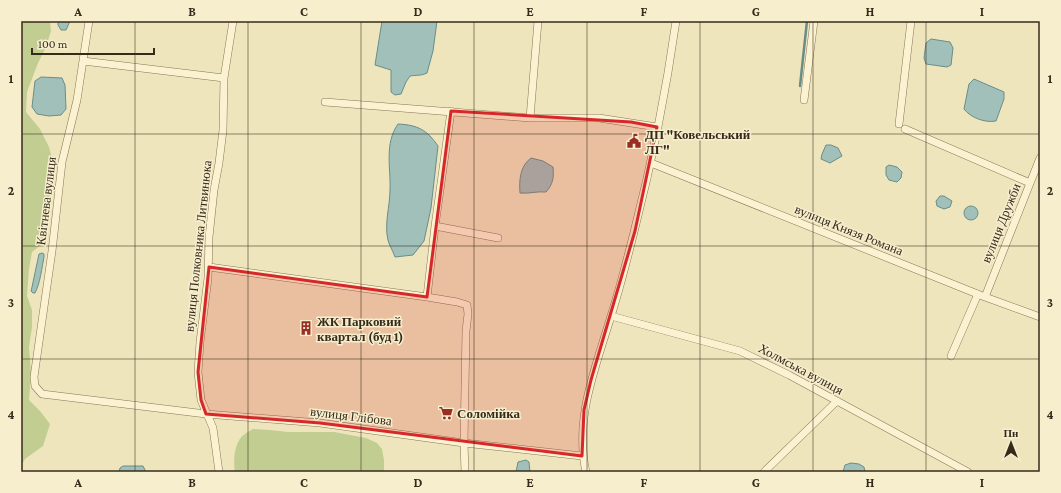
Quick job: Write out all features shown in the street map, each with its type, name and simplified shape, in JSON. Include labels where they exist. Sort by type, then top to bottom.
[{"type":"street","name":"Квітнева вулиця","points":[[35,386],[34,377],[51,258],[62,162],[77,100],[89,21]]},
{"type":"street","name":"вулиця Полковника Литвинюка","points":[[219,472],[213,428],[201,400],[198,372],[209,267],[209,237],[214,190],[224,130],[224,78],[233,21]]},
{"type":"street","points":[[530,118],[538,21]]},
{"type":"street","points":[[586,472],[582,456],[584,410],[591,380],[635,231],[651,163],[676,21]]},
{"type":"street","points":[[804,100],[814,21]]},
{"type":"street","points":[[911,21],[902,127],[1030,183]]},
{"type":"street","points":[[83,61],[224,78]]},
{"type":"street","points":[[325,102],[530,118],[599,118],[658,127]]},
{"type":"street","points":[[427,297],[451,111]]},
{"type":"street","name":"вулиця Дружби","points":[[951,356],[981,296],[1040,158]]},
{"type":"street","name":"вулиця Князя Романа","points":[[651,163],[981,296],[1040,317]]},
{"type":"street","points":[[435,226],[498,238]]},
{"type":"street","points":[[209,267],[427,297],[467,305],[464,443],[465,472]]},
{"type":"street","name":"Холмська вулиця","points":[[611,316],[740,351],[790,375],[968,472]]},
{"type":"street","name":"вулиця Глібова","points":[[35,386],[42,394],[206,414],[320,423],[464,443],[582,456]]},
{"type":"street","points":[[764,472],[837,401]]},
{"type":"highlighted area","points":[[451,111],[631,122],[657,127],[635,231],[591,380],[584,410],[582,456],[320,423],[206,414],[201,400],[198,372],[209,267],[427,297]]},
{"type":"green space","points":[[21,21],[50,21],[51,31],[46,47],[27,92],[26,112],[40,129],[49,147],[54,167],[48,224],[41,245],[32,252],[27,296],[32,310],[32,327],[29,347],[31,374],[29,400],[50,424],[43,446],[25,459],[21,467]]},
{"type":"green space","points":[[253,429],[288,432],[334,432],[366,438],[377,443],[382,449],[384,472],[235,472],[234,457],[236,446],[241,437]]},
{"type":"water","points":[[58,21],[70,21],[66,30],[61,30],[58,25]]},
{"type":"water","points":[[382,21],[437,21],[433,51],[427,73],[410,76],[401,94],[395,95],[391,92],[391,70],[375,65]]},
{"type":"water","points":[[931,39],[950,42],[953,48],[951,65],[947,67],[926,64],[924,58],[926,43]]},
{"type":"water","points":[[41,77],[62,78],[65,85],[66,109],[61,115],[49,116],[37,114],[32,107],[35,81]]},
{"type":"water","points":[[974,79],[1004,92],[1004,99],[996,121],[978,119],[970,115],[964,109],[969,84]]},
{"type":"water","points":[[398,124],[421,129],[430,136],[438,146],[431,208],[424,241],[413,255],[395,257],[387,234],[387,221],[390,196],[389,156],[391,140]]},
{"type":"water","points":[[826,145],[831,145],[838,148],[842,156],[830,163],[821,159]]},
{"type":"water","points":[[531,158],[543,161],[553,167],[552,181],[546,192],[520,193],[522,169]]},
{"type":"water","points":[[889,165],[897,167],[902,172],[901,178],[897,182],[889,180],[886,175],[886,167]]},
{"type":"water","points":[[940,196],[944,196],[952,201],[950,207],[944,209],[937,206],[936,201]]},
{"type":"water","points":[[968,206],[974,206],[978,210],[978,216],[974,220],[968,220],[964,216],[964,210]]},
{"type":"water","points":[[39,254],[44,254],[44,257],[41,275],[37,289],[35,293],[33,293],[31,291]]},
{"type":"water","points":[[526,460],[529,462],[530,472],[516,472],[518,462]]},
{"type":"water","points":[[851,463],[859,464],[864,467],[865,472],[843,472],[845,465]]},
{"type":"water","points":[[123,466],[143,466],[146,472],[119,472],[120,468]]},
{"type":"waterway","points":[[800,86],[807,21]]},
{"type":"place","name":"ДП \"Ковельський ЛГ\"","points":[[634,141]]},
{"type":"place","name":"ЖК Парковий квартал (буд 1)","points":[[306,328]]},
{"type":"place","name":"Соломійка","points":[[446,413]]}]
